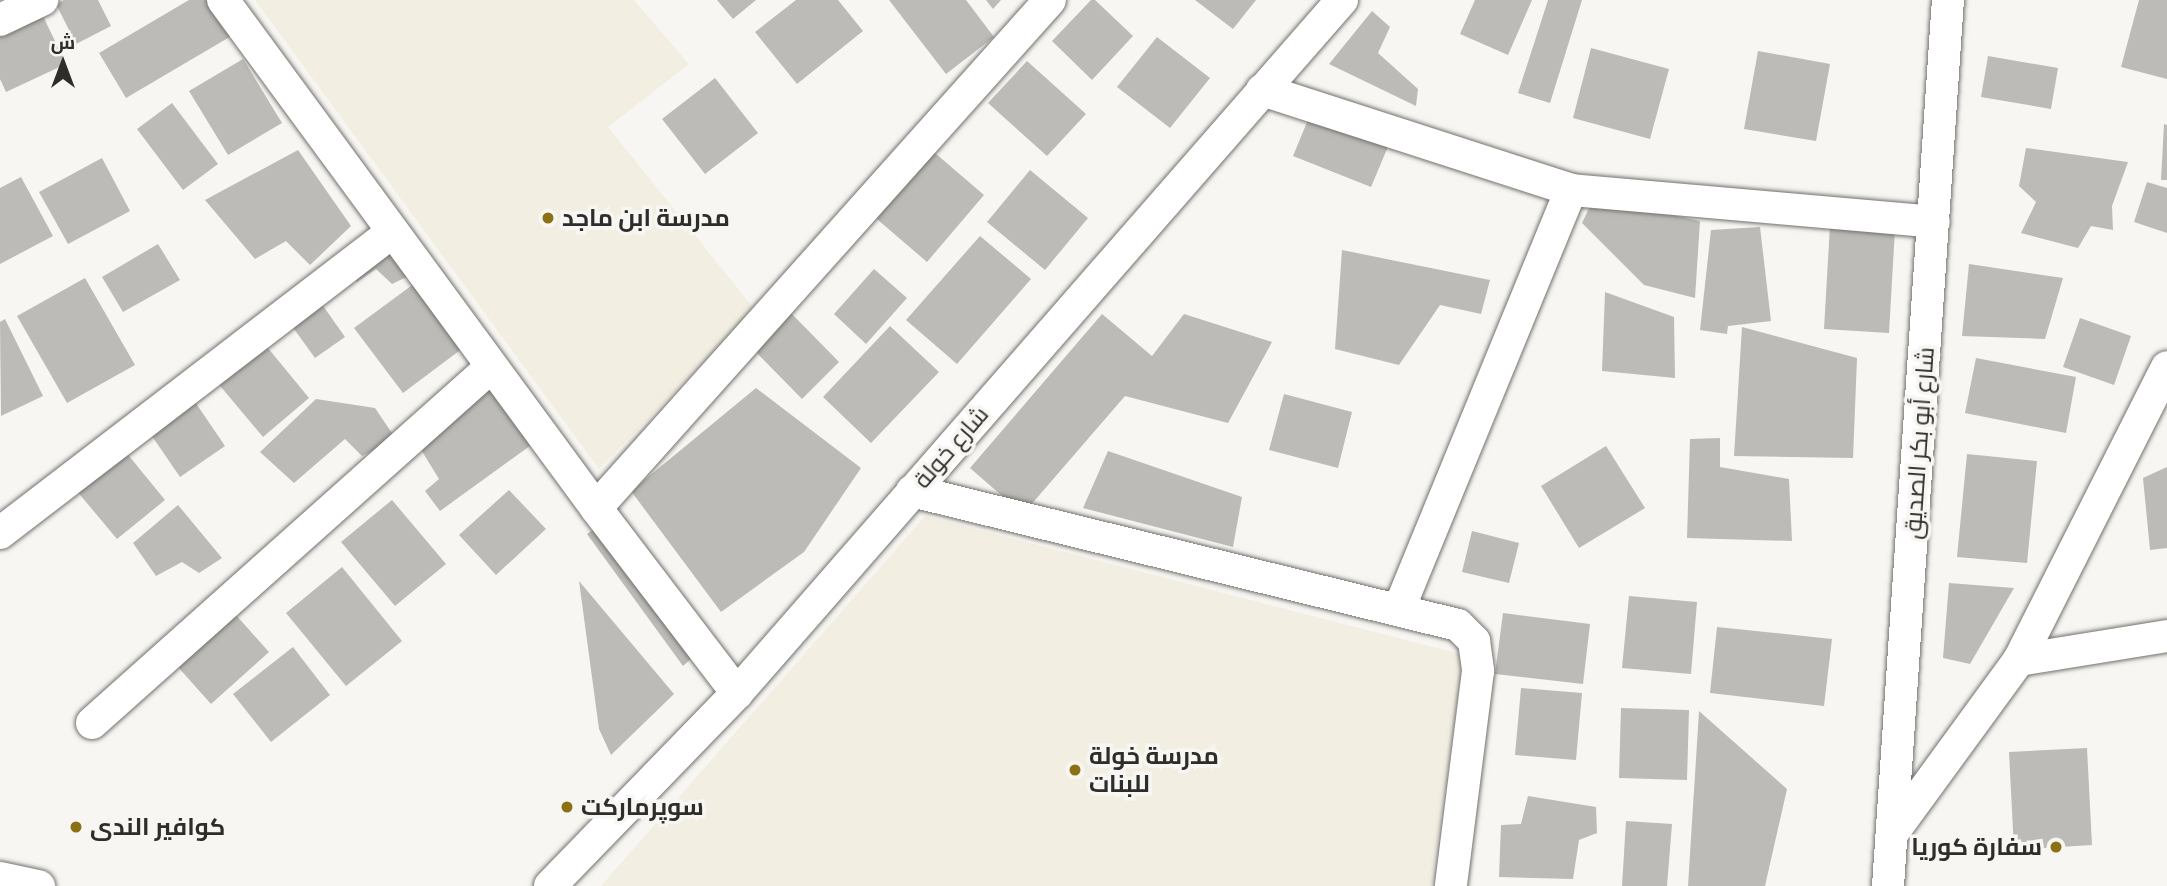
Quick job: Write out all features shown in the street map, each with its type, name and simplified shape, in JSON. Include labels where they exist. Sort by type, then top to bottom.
[{"type":"street","points":[[0,20],[42,0]]},
{"type":"street","points":[[222,0],[491,367],[737,693]]},
{"type":"street","points":[[596,508],[1050,0]]},
{"type":"street","name":"شارع خولة","points":[[550,886],[737,693],[1342,0]]},
{"type":"street","name":"شارع أبو بكر الصديق","points":[[1888,886],[1948,0]]},
{"type":"street","points":[[1262,90],[1571,190],[1934,222]]},
{"type":"street","points":[[1399,609],[1571,190]]},
{"type":"street","points":[[0,533],[392,232]]},
{"type":"street","points":[[1892,834],[2019,660],[2167,366]]},
{"type":"street","points":[[92,723],[491,367]]},
{"type":"street","points":[[912,491],[1458,625],[1474,641],[1478,671],[1451,886]]},
{"type":"street","points":[[2019,660],[2167,636]]},
{"type":"street","points":[[0,878],[39,886]]},
{"type":"shaded area","name":"مدرسة ابن ماجد","points":[[255,0],[634,0],[689,64],[608,127],[755,310],[599,469]]},
{"type":"shaded area","name":"مدرسة خولة للبنات","points":[[925,516],[1464,655],[1431,886],[601,886]]},
{"type":"building","points":[[64,0],[98,0],[111,26],[76,44],[56,4]]},
{"type":"building","points":[[189,0],[213,0],[233,35],[126,98],[99,53]]},
{"type":"building","points":[[717,0],[756,0],[733,19]]},
{"type":"building","points":[[796,0],[838,0],[863,31],[797,84],[755,32]]},
{"type":"building","points":[[889,0],[966,0],[994,37],[946,74]]},
{"type":"building","points":[[986,0],[1001,0],[993,9]]},
{"type":"building","points":[[1091,0],[1095,0],[1133,36],[1092,80],[1052,41]]},
{"type":"building","points":[[1195,0],[1256,0],[1233,29]]},
{"type":"building","points":[[1475,0],[1532,0],[1508,55],[1460,34]]},
{"type":"building","points":[[1548,0],[1582,0],[1550,103],[1518,93]]},
{"type":"building","points":[[2139,0],[2167,0],[2167,79],[2121,67]]},
{"type":"building","points":[[1372,11],[1390,27],[1378,53],[1418,89],[1416,106],[1329,64]]},
{"type":"building","points":[[42,14],[66,64],[6,92],[0,79],[0,34]]},
{"type":"building","points":[[1157,37],[1210,78],[1170,128],[1117,87]]},
{"type":"building","points":[[1591,48],[1669,69],[1650,139],[1573,118]]},
{"type":"building","points":[[1758,51],[1830,64],[1816,141],[1744,129]]},
{"type":"building","points":[[1988,56],[2058,68],[2051,109],[1981,97]]},
{"type":"building","points":[[243,59],[282,123],[228,155],[189,91]]},
{"type":"building","points":[[1027,61],[1086,114],[1047,156],[988,103]]},
{"type":"building","points":[[715,78],[758,133],[705,174],[662,119]]},
{"type":"building","points":[[1317,98],[1395,130],[1371,187],[1293,156]]},
{"type":"building","points":[[172,103],[218,164],[183,190],[137,129]]},
{"type":"building","points":[[2164,124],[2167,125],[2167,180],[2161,180]]},
{"type":"building","points":[[928,147],[984,195],[927,262],[871,214]]},
{"type":"building","points":[[2026,148],[2128,162],[2112,206],[2113,230],[2091,226],[2078,248],[2021,233],[2036,202],[2019,186]]},
{"type":"building","points":[[298,150],[351,226],[310,265],[286,241],[255,259],[205,200]]},
{"type":"building","points":[[102,158],[130,211],[68,244],[39,192]]},
{"type":"building","points":[[1030,170],[1088,218],[1045,270],[987,222]]},
{"type":"building","points":[[21,177],[53,236],[0,264],[0,188]]},
{"type":"building","points":[[2147,182],[2167,188],[2167,233],[2134,222]]},
{"type":"building","points":[[1594,198],[1700,221],[1695,298],[1644,285],[1582,223]]},
{"type":"building","points":[[381,224],[415,273],[392,284],[376,269],[357,282],[340,261]]},
{"type":"building","points":[[1830,225],[1895,229],[1889,333],[1824,329]]},
{"type":"building","points":[[1760,227],[1771,321],[1728,326],[1727,334],[1700,330],[1711,230]]},
{"type":"building","points":[[980,236],[1031,279],[957,364],[906,320]]},
{"type":"building","points":[[158,244],[180,280],[123,312],[102,277]]},
{"type":"building","points":[[1342,250],[1490,280],[1481,314],[1440,305],[1399,365],[1335,349]]},
{"type":"building","points":[[1969,264],[2063,278],[2045,339],[1962,336]]},
{"type":"building","points":[[874,269],[907,298],[866,344],[834,314]]},
{"type":"building","points":[[85,278],[135,365],[67,403],[17,316]]},
{"type":"building","points":[[307,283],[345,337],[315,358],[276,304]]},
{"type":"building","points":[[415,283],[463,348],[403,393],[354,328]]},
{"type":"building","points":[[1605,292],[1674,317],[1675,378],[1602,371]]},
{"type":"building","points":[[790,312],[839,362],[802,399],[752,348]]},
{"type":"building","points":[[1102,314],[1152,356],[1184,314],[1272,342],[1228,423],[1125,396],[1023,514],[970,468]]},
{"type":"building","points":[[2080,318],[2131,336],[2114,385],[2063,367]]},
{"type":"building","points":[[5,319],[43,396],[1,416],[0,322]]},
{"type":"building","points":[[890,326],[939,372],[871,443],[823,397]]},
{"type":"building","points":[[1742,327],[1857,358],[1853,458],[1734,456]]},
{"type":"building","points":[[263,342],[309,398],[263,437],[216,381]]},
{"type":"building","points":[[1976,358],[2076,377],[2066,433],[1965,413]]},
{"type":"building","points":[[483,374],[534,443],[440,511],[425,491],[439,479],[420,448]]},
{"type":"building","points":[[756,388],[861,468],[804,552],[721,612],[631,491]]},
{"type":"building","points":[[189,393],[225,446],[180,477],[143,423]]},
{"type":"building","points":[[1284,394],[1352,412],[1338,468],[1269,450]]},
{"type":"building","points":[[316,399],[375,408],[396,439],[362,456],[345,439],[294,483],[260,452]]},
{"type":"building","points":[[1720,438],[1720,467],[1789,479],[1792,541],[1687,538],[1690,439]]},
{"type":"building","points":[[1606,446],[1645,508],[1579,548],[1541,486]]},
{"type":"building","points":[[125,451],[165,500],[117,539],[76,490]]},
{"type":"building","points":[[1108,451],[1242,497],[1233,547],[1083,508]]},
{"type":"building","points":[[1967,454],[2037,461],[2027,563],[1957,557]]},
{"type":"building","points":[[2167,467],[2167,548],[2150,550],[2143,478]]},
{"type":"building","points":[[509,490],[546,529],[496,575],[459,535]]},
{"type":"building","points":[[392,500],[446,564],[395,606],[341,542]]},
{"type":"building","points":[[178,505],[222,558],[199,573],[182,562],[156,576],[133,543]]},
{"type":"building","points":[[611,517],[694,656],[683,666],[587,534]]},
{"type":"building","points":[[1472,531],[1519,543],[1509,583],[1462,572]]},
{"type":"building","points":[[342,567],[402,641],[346,686],[286,613]]},
{"type":"building","points":[[579,581],[674,694],[611,755],[599,729]]},
{"type":"building","points":[[1949,583],[2014,588],[1970,664],[1943,658]]},
{"type":"building","points":[[1629,596],[1697,602],[1691,674],[1622,668]]},
{"type":"building","points":[[227,605],[269,652],[211,704],[169,657]]},
{"type":"building","points":[[1503,613],[1590,624],[1583,684],[1495,674]]},
{"type":"building","points":[[1717,627],[1832,639],[1824,706],[1710,693]]},
{"type":"building","points":[[293,647],[330,695],[271,742],[233,694]]},
{"type":"building","points":[[1521,688],[1582,693],[1576,760],[1515,755]]},
{"type":"building","points":[[1621,708],[1689,710],[1687,780],[1619,778]]},
{"type":"building","points":[[1699,711],[1787,789],[1765,886],[1688,886]]},
{"type":"building","points":[[2087,748],[2092,845],[2014,850],[2009,752]]},
{"type":"building","points":[[1528,796],[1596,807],[1597,833],[1579,840],[1573,879],[1499,877],[1501,825],[1521,824]]},
{"type":"building","points":[[1626,821],[1672,824],[1667,886],[1622,886]]},
{"type":"place","name":"مدرسة ابن ماجد","points":[[548,218]]},
{"type":"place","name":"مدرسة خولة للبنات","points":[[1075,770]]},
{"type":"place","name":"سوپرمارکت","points":[[567,807]]},
{"type":"place","name":"كوافير الندى","points":[[76,827]]},
{"type":"place","name":"سفارة كوريا","points":[[2056,847]]}]
